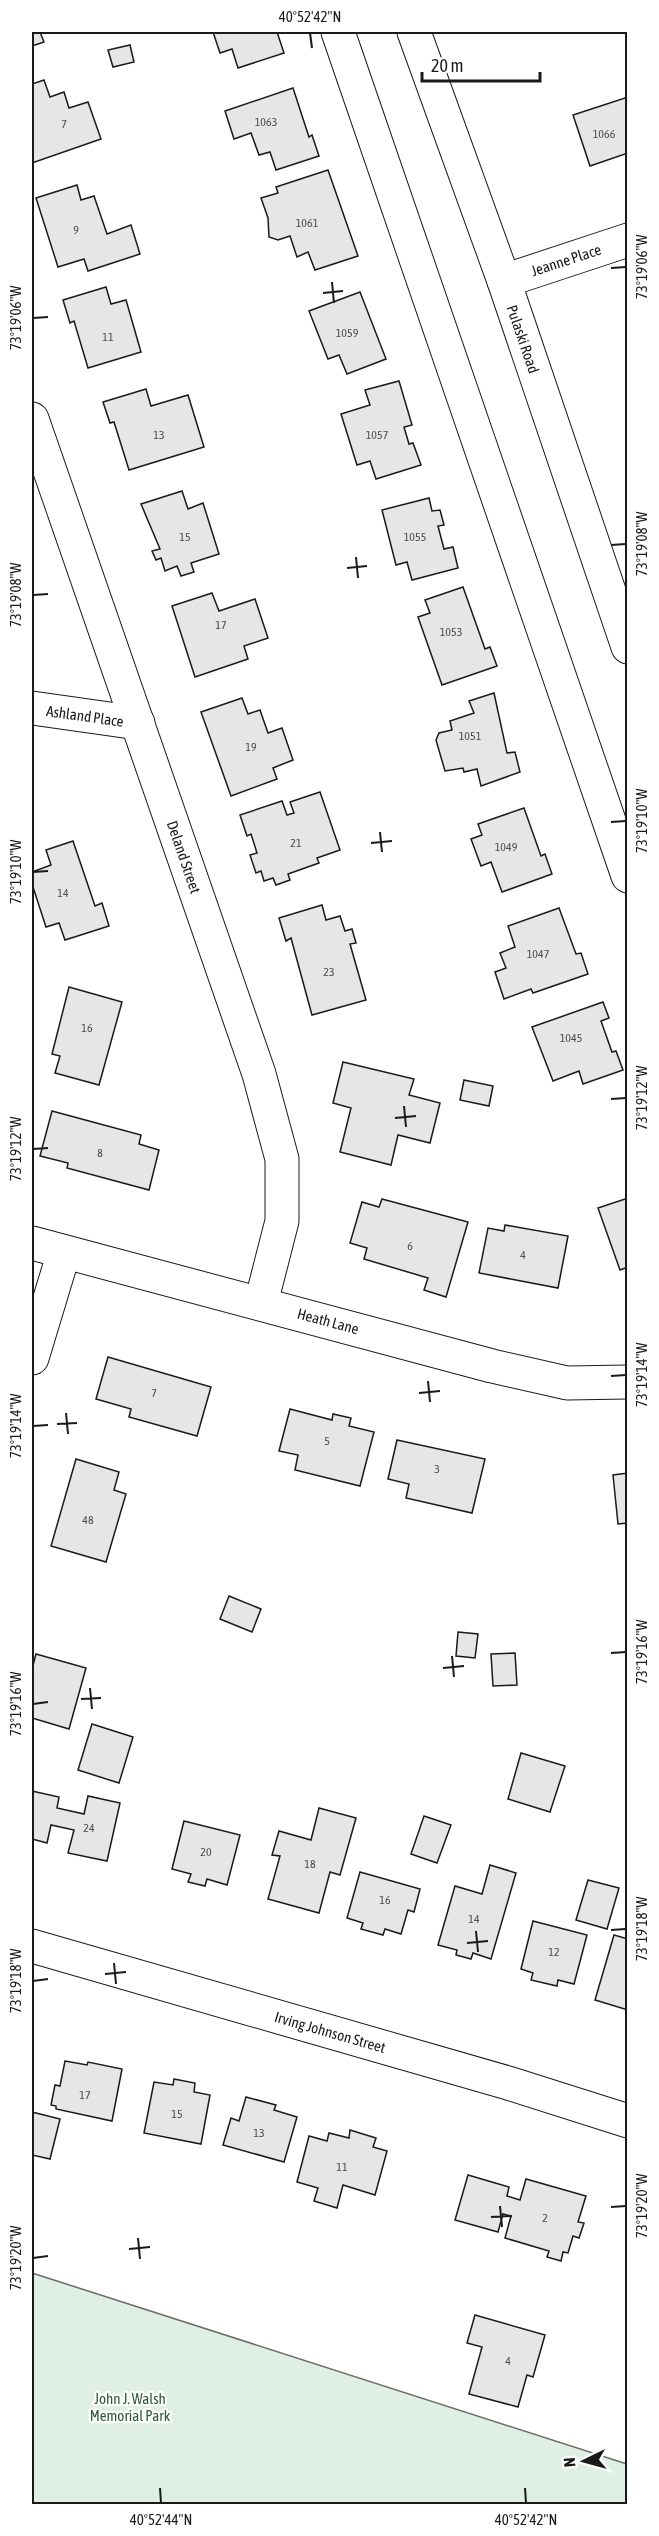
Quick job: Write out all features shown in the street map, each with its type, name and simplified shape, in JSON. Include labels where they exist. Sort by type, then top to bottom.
[{"type":"street","points":[[338,32],[627,876]]},
{"type":"street","name":"Pulaski Road","points":[[414,32],[504,281],[627,647]]},
{"type":"street","name":"Jeanne Place","points":[[504,281],[627,240]]},
{"type":"street","name":"Deland Street","points":[[32,419],[259,1074],[282,1159],[282,1221],[261,1303]]},
{"type":"street","name":"Ashland Place","points":[[32,708],[138,723]]},
{"type":"street","name":"Heath Lane","points":[[32,1243],[185,1286],[261,1303],[492,1366],[567,1383],[627,1382]]},
{"type":"street","points":[[32,1358],[64,1251]]},
{"type":"street","name":"Irving Johnson Street","points":[[32,1946],[508,2083],[627,2121]]},
{"type":"green space","name":"John J. Walsh Memorial Park","points":[[32,2273],[627,2464],[627,2504],[32,2504]]},
{"type":"building","points":[[32,32],[40,32],[44,42],[32,46]]},
{"type":"building","points":[[213,32],[277,32],[284,53],[238,68],[232,49],[220,53]]},
{"type":"building","points":[[130,45],[134,62],[113,67],[108,50]]},
{"type":"building","points":[[44,80],[50,97],[64,92],[69,108],[88,102],[101,139],[32,163],[32,84]]},
{"type":"building","points":[[293,88],[309,137],[312,135],[319,156],[276,170],[270,152],[259,155],[251,133],[234,139],[225,111]]},
{"type":"building","points":[[628,97],[628,153],[590,166],[573,115]]},
{"type":"building","points":[[328,170],[358,256],[315,270],[308,252],[297,257],[290,236],[278,240],[269,237],[268,218],[261,198],[278,193],[276,187]]},
{"type":"building","points":[[77,185],[81,200],[94,196],[107,234],[131,225],[140,254],[88,271],[84,259],[58,267],[36,198]]},
{"type":"building","points":[[106,287],[111,304],[126,300],[141,352],[88,368],[74,321],[70,323],[63,300]]},
{"type":"building","points":[[360,292],[386,359],[347,374],[339,355],[328,359],[309,311]]},
{"type":"building","points":[[399,381],[412,425],[404,427],[409,444],[413,443],[421,465],[376,479],[370,461],[357,465],[341,414],[370,405],[365,390]]},
{"type":"building","points":[[146,389],[151,406],[188,395],[204,447],[129,470],[114,422],[110,423],[103,402]]},
{"type":"building","points":[[182,491],[188,509],[203,503],[219,554],[191,563],[194,572],[181,576],[177,566],[165,571],[161,558],[156,560],[152,551],[160,549],[141,504]]},
{"type":"building","points":[[429,498],[432,511],[440,510],[444,525],[438,526],[444,549],[453,547],[458,568],[412,580],[407,562],[396,565],[382,510]]},
{"type":"building","points":[[463,587],[485,649],[490,647],[497,666],[442,685],[418,617],[430,613],[425,600]]},
{"type":"building","points":[[212,593],[219,611],[255,599],[268,638],[244,646],[248,659],[195,677],[172,606]]},
{"type":"building","points":[[494,693],[507,753],[515,752],[520,772],[481,786],[477,769],[464,772],[463,768],[445,771],[436,740],[439,733],[452,730],[450,721],[474,713],[469,701]]},
{"type":"building","points":[[242,698],[248,714],[260,710],[268,733],[282,728],[293,760],[273,768],[277,779],[231,796],[201,712]]},
{"type":"building","points":[[320,792],[340,850],[317,858],[319,863],[288,874],[290,880],[276,885],[273,878],[264,881],[261,871],[256,873],[250,855],[257,853],[251,834],[247,836],[240,815],[282,801],[287,815],[294,813],[290,802]]},
{"type":"building","points":[[524,808],[541,856],[545,854],[552,874],[502,892],[491,862],[481,866],[471,839],[482,835],[478,824]]},
{"type":"building","points":[[73,841],[95,906],[102,903],[109,926],[65,940],[59,923],[46,927],[32,884],[32,872],[51,865],[46,850]]},
{"type":"building","points":[[322,905],[326,920],[340,916],[345,931],[352,929],[356,943],[350,944],[366,1000],[312,1015],[291,938],[286,941],[279,918]]},
{"type":"building","points":[[559,908],[576,954],[581,953],[588,974],[533,993],[531,989],[504,999],[495,972],[506,968],[500,953],[515,947],[508,926]]},
{"type":"building","points":[[69,987],[122,1002],[99,1085],[55,1073],[60,1056],[52,1054]]},
{"type":"building","points":[[603,1002],[609,1018],[601,1021],[612,1052],[616,1051],[623,1070],[583,1084],[579,1071],[553,1081],[532,1027]]},
{"type":"building","points":[[343,1062],[414,1079],[409,1095],[440,1103],[430,1143],[398,1135],[391,1165],[340,1152],[351,1108],[333,1103]]},
{"type":"building","points":[[464,1080],[493,1086],[489,1106],[460,1100]]},
{"type":"building","points":[[52,1111],[141,1135],[139,1144],[159,1150],[149,1190],[67,1168],[68,1163],[40,1156]]},
{"type":"building","points":[[628,1198],[628,1267],[620,1270],[598,1208]]},
{"type":"building","points":[[382,1199],[468,1222],[446,1297],[424,1290],[428,1278],[364,1259],[367,1248],[350,1243],[362,1202],[379,1207]]},
{"type":"building","points":[[505,1225],[568,1236],[558,1288],[479,1273],[488,1228],[504,1231]]},
{"type":"building","points":[[108,1357],[211,1387],[197,1436],[129,1417],[131,1409],[96,1399]]},
{"type":"building","points":[[290,1409],[332,1420],[333,1414],[351,1418],[349,1426],[374,1432],[360,1486],[295,1470],[298,1455],[279,1451]]},
{"type":"building","points":[[397,1440],[485,1459],[472,1513],[406,1498],[409,1484],[388,1479]]},
{"type":"building","points":[[76,1459],[119,1472],[114,1490],[126,1494],[106,1562],[51,1546]]},
{"type":"building","points":[[628,1473],[628,1523],[618,1524],[613,1475]]},
{"type":"building","points":[[229,1596],[261,1609],[252,1632],[220,1619]]},
{"type":"building","points":[[458,1632],[478,1634],[475,1658],[456,1656]]},
{"type":"building","points":[[515,1653],[517,1685],[493,1686],[491,1654]]},
{"type":"building","points":[[36,1654],[86,1668],[69,1729],[32,1718],[32,1669]]},
{"type":"building","points":[[92,1724],[133,1737],[119,1783],[78,1770]]},
{"type":"building","points":[[521,1753],[565,1766],[550,1812],[508,1799]]},
{"type":"building","points":[[32,1791],[59,1797],[57,1808],[84,1814],[88,1796],[120,1803],[107,1861],[68,1853],[74,1830],[51,1825],[47,1843],[32,1839]]},
{"type":"building","points":[[319,1808],[356,1818],[340,1875],[330,1872],[319,1913],[268,1899],[280,1856],[272,1855],[279,1831],[311,1840]]},
{"type":"building","points":[[424,1816],[451,1825],[437,1863],[411,1854]]},
{"type":"building","points":[[184,1821],[240,1835],[227,1885],[207,1879],[205,1886],[188,1882],[191,1874],[172,1869]]},
{"type":"building","points":[[490,1865],[516,1873],[491,1959],[473,1953],[471,1959],[456,1955],[457,1950],[438,1945],[455,1886],[482,1894]]},
{"type":"building","points":[[360,1872],[420,1889],[414,1912],[408,1910],[401,1934],[385,1929],[383,1935],[361,1929],[363,1923],[347,1918]]},
{"type":"building","points":[[588,1880],[619,1888],[607,1929],[576,1920]]},
{"type":"building","points":[[533,1921],[587,1935],[574,1984],[558,1980],[557,1986],[531,1980],[533,1973],[521,1969]]},
{"type":"building","points":[[614,1935],[628,1939],[628,2010],[595,2000]]},
{"type":"building","points":[[65,2061],[87,2065],[88,2062],[122,2069],[112,2121],[56,2109],[56,2106],[51,2105],[55,2085],[60,2086]]},
{"type":"building","points":[[174,2079],[195,2083],[194,2092],[210,2095],[201,2144],[144,2133],[154,2082],[173,2085]]},
{"type":"building","points":[[246,2097],[276,2105],[274,2110],[297,2117],[284,2162],[223,2145],[231,2118],[239,2121]]},
{"type":"building","points":[[32,2112],[60,2119],[50,2159],[32,2155]]},
{"type":"building","points":[[350,2130],[376,2138],[373,2147],[387,2151],[375,2195],[343,2185],[337,2208],[314,2201],[318,2188],[297,2182],[309,2136],[327,2141],[329,2133],[349,2138]]},
{"type":"building","points":[[468,2175],[509,2187],[507,2196],[520,2200],[526,2179],[586,2196],[578,2222],[584,2223],[579,2238],[573,2236],[568,2253],[563,2252],[561,2261],[547,2257],[549,2251],[505,2238],[511,2216],[503,2214],[498,2232],[455,2220]]},
{"type":"building","points":[[475,2315],[545,2335],[533,2377],[527,2375],[518,2407],[469,2394],[482,2347],[467,2343]]}]
